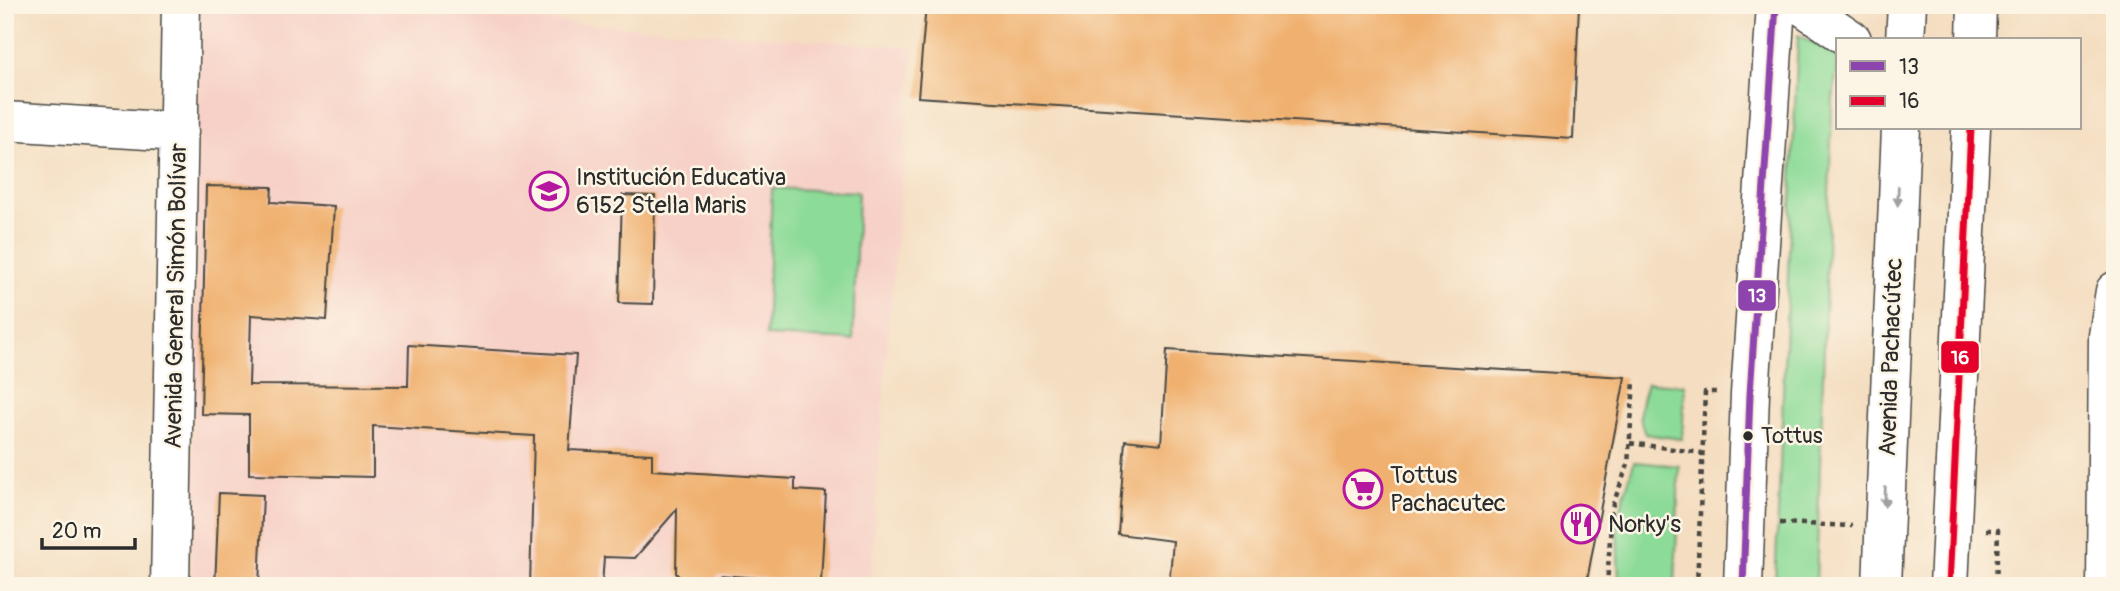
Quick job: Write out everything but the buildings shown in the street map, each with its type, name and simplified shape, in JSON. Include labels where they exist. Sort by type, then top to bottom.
[{"type":"street","name":"Avenida General Simón Bolívar","points":[[170,586],[181,5]]},
{"type":"street","points":[[1743,586],[1750,394],[1776,5]]},
{"type":"street","points":[[1801,5],[1849,38]]},
{"type":"street","points":[[1905,38],[1906,5]]},
{"type":"street","points":[[1976,38],[1978,5]]},
{"type":"street","points":[[5,121],[179,132]]},
{"type":"street","name":"Avenida Pachacútec","points":[[1882,586],[1901,130]]},
{"type":"street","points":[[1949,586],[1971,130]]},
{"type":"street","points":[[2106,586],[2115,291]]},
{"type":"path","points":[[1607,586],[1612,507],[1628,464],[1634,382]]},
{"type":"path","points":[[1697,586],[1705,392],[1750,394]]},
{"type":"path","points":[[1630,443],[1702,453]]},
{"type":"path","points":[[1700,519],[1884,527]]},
{"type":"shaded area","name":"Institución Educativa 6152 Stella Maris","points":[[201,5],[320,5],[914,47],[888,334],[870,586],[191,586]]},
{"type":"green space","points":[[1798,35],[1836,55],[1816,586],[1775,586]]},
{"type":"green space","points":[[772,188],[858,192],[853,340],[766,336]]},
{"type":"green space","points":[[1647,383],[1685,385],[1682,439],[1645,434],[1640,414]]},
{"type":"green space","points":[[1634,462],[1679,466],[1675,586],[1619,586],[1617,526]]},
{"type":"transit line","name":"13","points":[[1743,586],[1750,394],[1776,5]]},
{"type":"transit line","name":"16","points":[[1949,586],[1971,130]]},
{"type":"place","name":"Institución Educativa 6152 Stella Maris","points":[[549,191]]},
{"type":"place","name":"Tottus","points":[[1748,436]]},
{"type":"place","name":"Tottus Pachacutec","points":[[1363,489]]},
{"type":"place","name":"Norky's","points":[[1581,524]]}]
